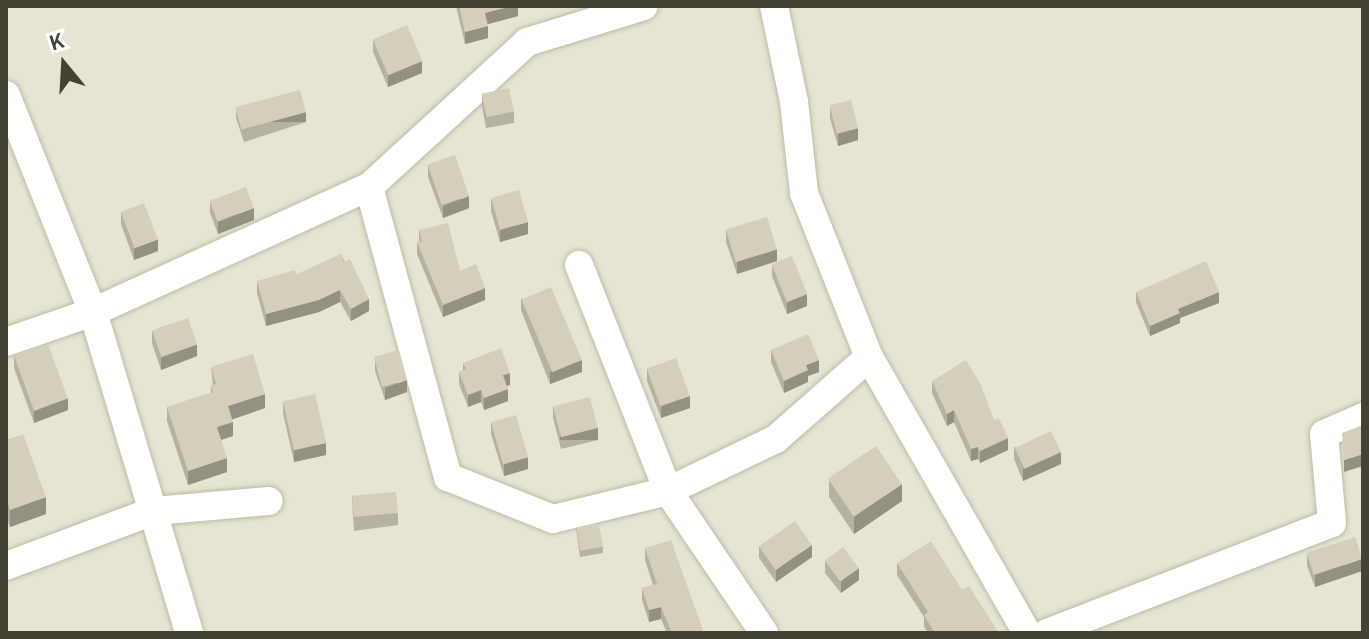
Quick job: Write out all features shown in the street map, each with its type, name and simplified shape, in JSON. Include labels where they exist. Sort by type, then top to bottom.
[{"type":"street","points":[[6,342],[93,312],[369,187],[527,42],[644,6]]},
{"type":"street","points":[[774,6],[794,102],[804,193],[869,357],[1027,633]]},
{"type":"street","points":[[6,95],[17,148],[93,312],[189,633]]},
{"type":"street","points":[[369,187],[448,477],[553,519],[668,491],[776,439],[869,357]]},
{"type":"street","points":[[579,265],[668,491],[764,633]]},
{"type":"street","points":[[1047,633],[1332,523],[1324,434],[1363,417]]},
{"type":"street","points":[[6,566],[154,511],[269,501]]},
{"type":"shaded area","points":[[6,6],[1363,6],[1363,633],[6,633]]},
{"type":"building","points":[[459,6],[512,6],[485,13],[488,26],[465,32]]},
{"type":"building","points":[[407,25],[422,61],[388,75],[373,39]]},
{"type":"building","points":[[509,88],[514,111],[487,117],[482,94]]},
{"type":"building","points":[[300,90],[306,112],[241,130],[235,107]]},
{"type":"building","points":[[851,100],[858,128],[837,133],[830,105]]},
{"type":"building","points":[[455,155],[469,196],[442,205],[428,164]]},
{"type":"building","points":[[246,187],[254,208],[217,222],[210,201]]},
{"type":"building","points":[[519,190],[528,222],[500,230],[491,198]]},
{"type":"building","points":[[144,203],[158,239],[135,248],[121,212]]},
{"type":"building","points":[[767,217],[777,250],[736,262],[726,230]]},
{"type":"building","points":[[448,223],[460,271],[476,264],[485,288],[443,305],[417,242],[422,241],[419,230]]},
{"type":"building","points":[[341,254],[344,262],[350,259],[369,299],[351,309],[340,290],[319,300],[266,314],[257,281],[295,270],[296,275]]},
{"type":"building","points":[[792,256],[807,294],[787,302],[772,264]]},
{"type":"building","points":[[1206,261],[1219,292],[1178,309],[1180,313],[1150,326],[1136,292]]},
{"type":"building","points":[[551,287],[582,360],[552,372],[522,300]]},
{"type":"building","points":[[188,318],[197,344],[161,357],[152,330]]},
{"type":"building","points":[[808,334],[819,360],[806,365],[808,370],[784,381],[771,350]]},
{"type":"building","points":[[48,344],[68,399],[34,411],[14,356]]},
{"type":"building","points":[[501,348],[510,373],[503,375],[508,389],[484,398],[481,390],[468,395],[459,372],[466,369],[463,363]]},
{"type":"building","points":[[399,350],[407,380],[382,387],[374,357]]},
{"type":"building","points":[[253,354],[265,394],[228,406],[233,422],[217,427],[227,458],[188,471],[167,407],[213,392],[211,386],[216,384],[211,367]]},
{"type":"building","points":[[676,358],[690,396],[661,406],[647,369]]},
{"type":"building","points":[[966,360],[981,385],[994,420],[999,418],[1008,438],[980,451],[978,447],[971,449],[954,410],[947,414],[932,381]]},
{"type":"building","points":[[315,394],[326,443],[294,450],[283,401]]},
{"type":"building","points":[[590,397],[598,428],[561,437],[553,406]]},
{"type":"building","points":[[516,415],[528,457],[503,464],[491,422]]},
{"type":"building","points":[[1363,425],[1363,454],[1344,460],[1342,433]]},
{"type":"building","points":[[1051,431],[1061,452],[1024,469],[1015,448]]},
{"type":"building","points":[[23,434],[46,497],[10,510],[6,498],[6,440]]},
{"type":"building","points":[[876,446],[902,484],[854,517],[828,478]]},
{"type":"building","points":[[396,492],[398,513],[354,517],[352,496]]},
{"type":"building","points":[[795,521],[812,545],[776,570],[759,546]]},
{"type":"building","points":[[599,524],[603,547],[580,551],[576,528]]},
{"type":"building","points":[[1355,537],[1362,559],[1314,575],[1306,553]]},
{"type":"building","points":[[671,540],[704,633],[672,633],[661,607],[649,610],[642,588],[657,584],[645,548]]},
{"type":"building","points":[[931,541],[962,590],[969,586],[999,633],[935,633],[924,615],[928,612],[897,563]]},
{"type":"building","points":[[843,547],[859,568],[840,582],[825,561]]}]
